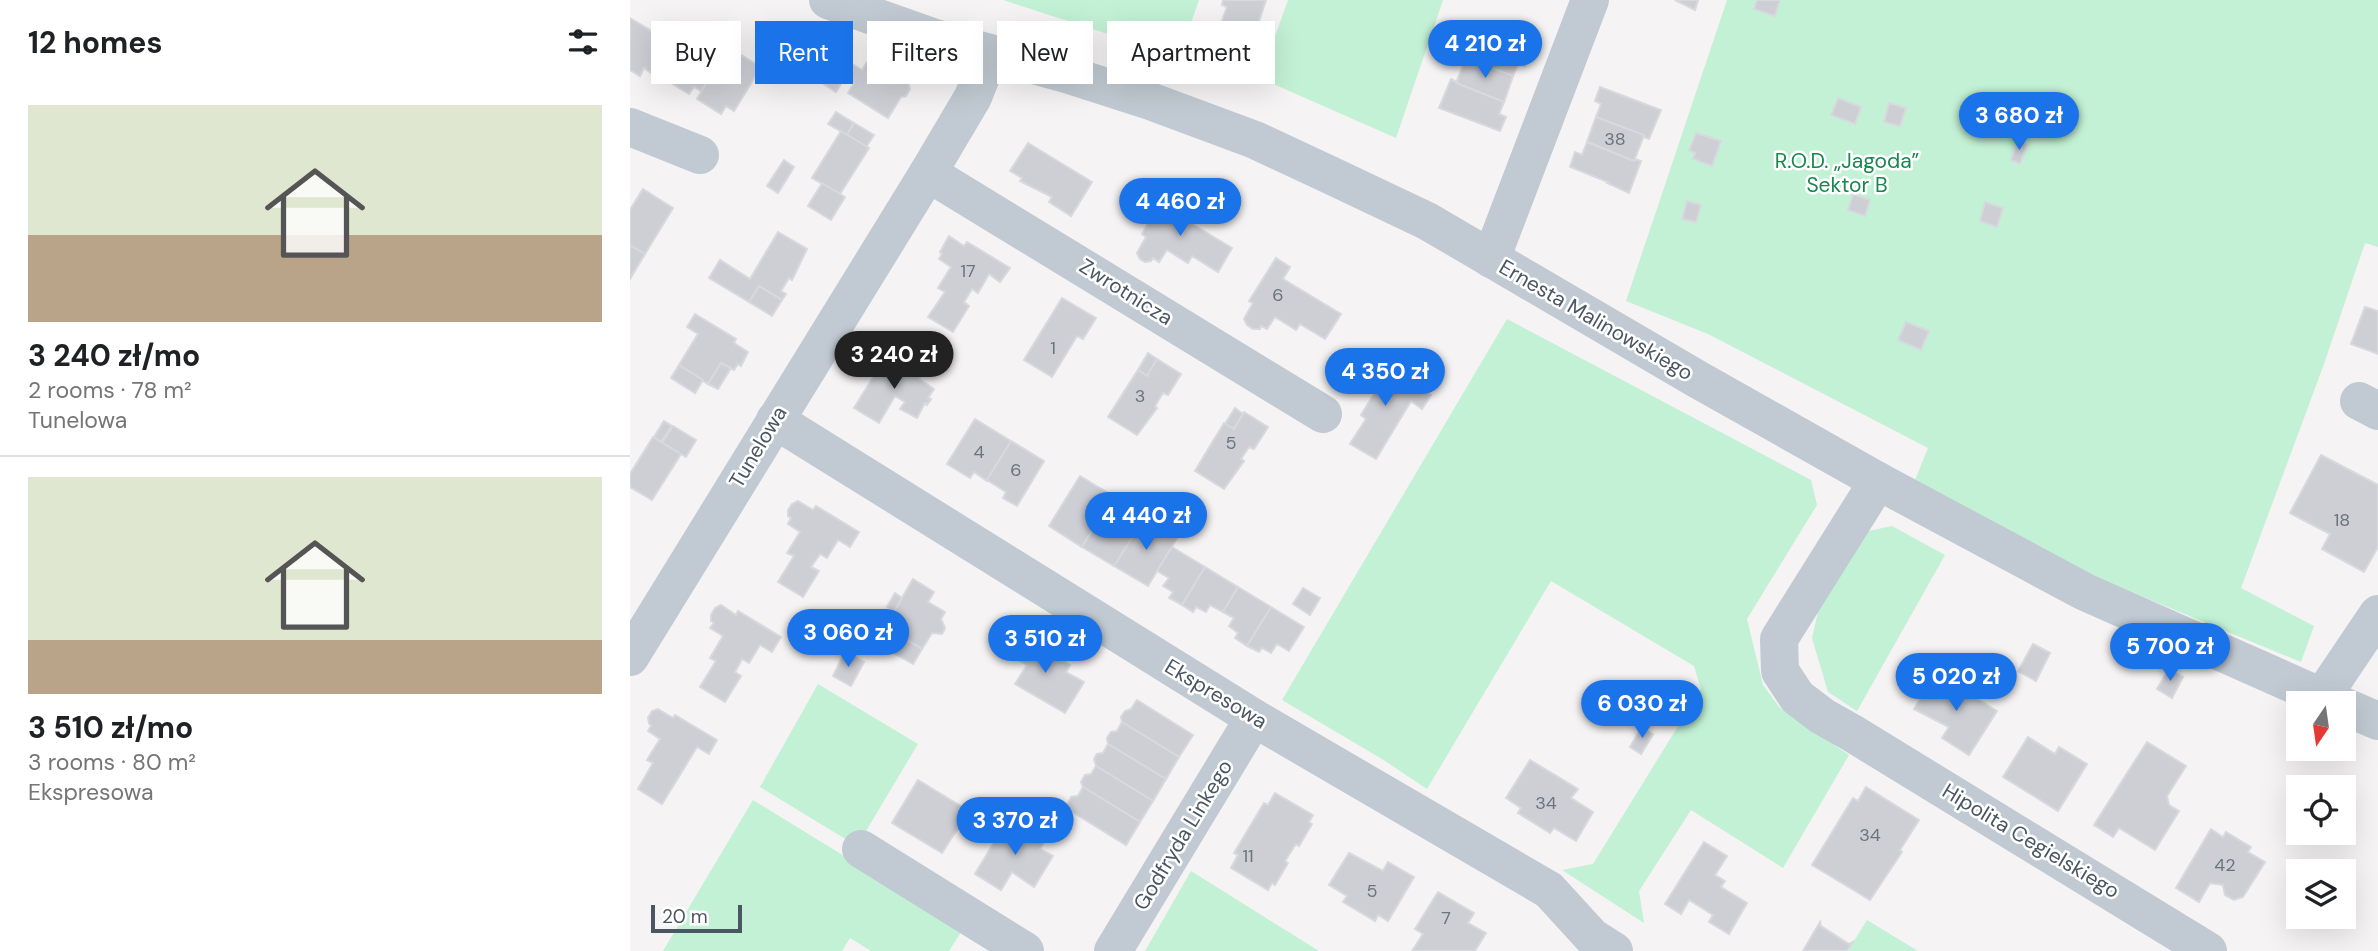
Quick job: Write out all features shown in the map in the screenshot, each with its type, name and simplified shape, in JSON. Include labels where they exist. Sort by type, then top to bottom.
[{"type":"street","name":"Ernesta Malinowskiego","points":[[828,0],[989,54],[1092,82],[1255,140],[1427,221],[1697,379],[1878,481],[2085,592],[2310,691]]},
{"type":"street","points":[[1491,259],[1590,0]]},
{"type":"street","name":"Tunelowa","points":[[630,657],[928,173],[973,97],[989,54]]},
{"type":"street","points":[[630,127],[699,155]]},
{"type":"street","name":"Zwrotnicza","points":[[928,173],[1324,414]]},
{"type":"street","name":"Ekspresowa","points":[[775,420],[1254,718],[1549,890],[1591,937],[1614,951]]},
{"type":"street","name":"Hipolita Cegielskiego","points":[[1878,481],[1779,639],[1780,671],[1797,696],[1822,716],[2208,951]]},
{"type":"street","points":[[2340,691],[2378,614]]},
{"type":"street","name":"Ernesta Malinowskiego","points":[[2356,711],[2378,721]]},
{"type":"street","name":"Godfryda Linkego","points":[[1113,951],[1254,718]]},
{"type":"street","points":[[861,849],[1026,951]]},
{"type":"green space","points":[[1003,0],[1199,0],[1192,21],[1107,21],[1107,34],[1093,29],[1093,21],[1068,21]]},
{"type":"green space","points":[[1288,0],[1443,0],[1396,138],[1274,84],[1275,36]]},
{"type":"green space","name":"R.O.D. „Jagoda” Sektor B","points":[[1727,0],[2378,0],[2378,247],[2365,243],[2324,364],[2241,588],[2314,626],[2301,662],[2100,579],[1915,480],[1928,448],[1708,334],[1626,301]]},
{"type":"green space","points":[[1507,319],[1811,480],[1817,505],[1747,619],[1763,685],[1780,708],[1849,755],[1783,868],[1691,810],[1639,891],[1644,923],[1562,870],[1593,864],[1701,689],[1694,666],[1551,581],[1427,789],[1282,700]]},
{"type":"green space","points":[[1892,526],[1945,555],[1857,711],[1828,692],[1812,638],[1821,599],[1864,532]]},
{"type":"green space","points":[[818,684],[918,744],[857,846],[760,787]]},
{"type":"green space","points":[[753,800],[963,929],[949,951],[871,951],[850,938],[842,951],[663,951]]},
{"type":"green space","points":[[1191,871],[1319,951],[1145,951]]},
{"type":"green space","points":[[1867,920],[1918,951],[1848,951]]},
{"type":"building","points":[[1223,0],[1266,0],[1259,21],[1222,21],[1227,7],[1222,5]]},
{"type":"building","points":[[1675,0],[1698,0],[1695,10]]},
{"type":"building","points":[[1757,0],[1780,0],[1775,16],[1754,9]]},
{"type":"building","points":[[630,18],[651,31],[651,73],[644,68],[640,76],[630,70]]},
{"type":"building","points":[[1472,25],[1531,51],[1525,66],[1518,64],[1513,76],[1459,57]]},
{"type":"building","points":[[741,55],[755,63],[755,77],[734,111],[726,106],[721,114],[697,99],[706,84],[741,84]]},
{"type":"building","points":[[1466,58],[1513,76],[1504,102],[1456,83]]},
{"type":"building","points":[[867,62],[867,84],[909,84],[910,89],[906,96],[901,97],[888,118],[848,93],[854,83],[853,64],[862,70]]},
{"type":"building","points":[[1451,79],[1504,102],[1499,114],[1506,117],[1500,131],[1439,108]]},
{"type":"building","points":[[673,84],[705,84],[701,91],[694,87],[689,94]]},
{"type":"building","points":[[824,84],[841,84],[836,92]]},
{"type":"building","points":[[1600,87],[1661,110],[1649,139],[1596,117],[1601,104],[1595,101]]},
{"type":"building","points":[[1838,98],[1861,107],[1855,124],[1831,115]]},
{"type":"building","points":[[1889,103],[1906,108],[1900,126],[1884,122]]},
{"type":"building","points":[[836,112],[854,123],[847,135],[828,124]]},
{"type":"building","points":[[1596,117],[1644,135],[1634,161],[1587,142]]},
{"type":"building","points":[[854,123],[874,135],[866,147],[847,135]]},
{"type":"building","points":[[841,131],[869,148],[840,194],[812,178]]},
{"type":"building","points":[[1696,133],[1721,141],[1712,166],[1693,159],[1695,153],[1689,151]]},
{"type":"building","points":[[2018,141],[2027,145],[2020,164],[2011,160]]},
{"type":"building","points":[[1587,142],[1634,161],[1641,161],[1629,193],[1570,167],[1575,152],[1582,155]]},
{"type":"building","points":[[1028,143],[1092,182],[1071,216],[1049,202],[1052,197],[1020,181],[1022,178],[1010,171]]},
{"type":"building","points":[[784,160],[794,167],[778,193],[767,186]]},
{"type":"building","points":[[822,183],[845,197],[831,220],[808,206]]},
{"type":"building","points":[[643,189],[673,208],[645,254],[630,245],[630,210]]},
{"type":"building","points":[[1166,193],[1181,202],[1174,213],[1232,248],[1218,272],[1192,256],[1188,263],[1167,250],[1159,262],[1153,258],[1145,262],[1140,259],[1137,253],[1146,237],[1142,234]]},
{"type":"building","points":[[1853,194],[1870,200],[1865,216],[1848,210]]},
{"type":"building","points":[[1687,201],[1701,205],[1696,222],[1682,219]]},
{"type":"building","points":[[1985,202],[2003,208],[1997,227],[1980,221]]},
{"type":"building","points":[[778,232],[807,249],[792,280],[789,278],[781,291],[786,294],[782,300],[759,286],[749,302],[709,278],[720,260],[750,279]]},
{"type":"building","points":[[949,236],[964,246],[967,242],[1010,268],[1000,282],[989,274],[978,293],[972,289],[964,302],[969,306],[953,332],[928,317],[945,292],[938,288],[951,267],[939,259]]},
{"type":"building","points":[[630,245],[645,254],[630,279]]},
{"type":"building","points":[[1276,258],[1290,267],[1283,279],[1341,314],[1325,339],[1300,324],[1296,330],[1275,317],[1267,329],[1261,326],[1260,329],[1253,329],[1247,325],[1244,319],[1253,303],[1249,301]]},
{"type":"building","points":[[759,286],[782,300],[772,316],[749,302]]},
{"type":"building","points":[[1062,298],[1096,318],[1083,339],[1077,336],[1052,377],[1024,360]]},
{"type":"building","points":[[2365,307],[2378,311],[2378,354],[2351,344]]},
{"type":"building","points":[[695,314],[736,339],[734,343],[748,352],[741,366],[738,364],[734,370],[721,363],[708,384],[679,365],[698,334],[687,327]]},
{"type":"building","points":[[1906,322],[1929,331],[1921,350],[1898,340]]},
{"type":"building","points":[[1148,353],[1157,359],[1147,376],[1138,370]]},
{"type":"building","points":[[885,358],[898,366],[901,362],[922,374],[919,379],[934,389],[928,398],[931,399],[927,405],[925,403],[917,418],[900,409],[905,402],[895,396],[879,423],[854,408]]},
{"type":"building","points":[[1157,359],[1181,374],[1168,395],[1163,393],[1155,406],[1157,408],[1137,435],[1108,417],[1138,370],[1147,376]]},
{"type":"building","points":[[721,363],[731,368],[718,389],[708,384]]},
{"type":"building","points":[[679,365],[703,380],[695,393],[671,378]]},
{"type":"building","points":[[1371,365],[1387,374],[1389,369],[1431,395],[1422,409],[1411,401],[1376,459],[1350,444],[1366,419],[1361,415],[1374,394],[1362,386],[1365,380],[1362,378]]},
{"type":"building","points":[[1235,408],[1243,414],[1234,429],[1225,424]]},
{"type":"building","points":[[1244,412],[1268,427],[1254,449],[1249,447],[1241,459],[1244,461],[1224,489],[1195,471],[1224,423],[1234,429]]},
{"type":"building","points":[[975,419],[1011,441],[987,481],[974,472],[970,478],[947,464]]},
{"type":"building","points":[[664,421],[672,426],[661,442],[654,437]]},
{"type":"building","points":[[673,426],[696,440],[686,457],[662,443]]},
{"type":"building","points":[[653,437],[681,454],[652,500],[630,487],[630,474]]},
{"type":"building","points":[[1011,441],[1044,461],[1017,506],[1003,498],[1006,492],[987,480]]},
{"type":"building","points":[[2321,455],[2378,485],[2378,547],[2364,572],[2322,549],[2330,534],[2290,513]]},
{"type":"building","points":[[1080,476],[1113,496],[1082,547],[1049,526]]},
{"type":"building","points":[[1113,496],[1146,516],[1114,566],[1082,547]]},
{"type":"building","points":[[798,501],[813,510],[816,506],[859,532],[850,547],[838,540],[827,558],[820,554],[811,567],[819,571],[803,597],[778,582],[794,556],[787,553],[800,532],[788,524],[791,518],[788,516],[788,510]]},
{"type":"building","points":[[1145,518],[1177,538],[1148,586],[1114,566]]},
{"type":"building","points":[[1172,547],[1205,567],[1182,605],[1169,598],[1173,592],[1163,586],[1169,578],[1157,571]]},
{"type":"building","points":[[1205,567],[1238,587],[1223,612],[1210,605],[1206,612],[1196,607],[1193,612],[1182,605]]},
{"type":"building","points":[[913,579],[934,592],[928,602],[945,612],[941,619],[945,628],[942,634],[932,633],[922,649],[885,627]]},
{"type":"building","points":[[1238,587],[1271,607],[1247,646],[1235,638],[1238,633],[1229,626],[1234,618],[1223,612]]},
{"type":"building","points":[[1303,588],[1320,598],[1310,615],[1293,604]]},
{"type":"building","points":[[895,593],[902,598],[894,612],[887,607]]},
{"type":"building","points":[[721,605],[736,615],[738,611],[781,637],[772,652],[760,645],[749,663],[742,659],[735,672],[741,676],[725,702],[700,687],[716,661],[710,658],[723,636],[710,628],[714,623],[711,621],[711,615],[715,608]]},
{"type":"building","points":[[1271,607],[1304,627],[1289,651],[1277,644],[1271,653],[1262,648],[1259,652],[1247,646]]},
{"type":"building","points":[[890,630],[922,649],[913,664],[881,646]]},
{"type":"building","points":[[1024,632],[1042,643],[1035,653],[1052,663],[1055,656],[1070,665],[1066,672],[1084,682],[1065,713],[1015,684],[1027,665],[1010,655]]},
{"type":"building","points":[[2033,644],[2050,653],[2036,681],[2018,671]]},
{"type":"building","points":[[845,652],[864,662],[851,686],[833,676]]},
{"type":"building","points":[[2169,669],[2183,677],[2172,698],[2157,689]]},
{"type":"building","points":[[1936,673],[1997,711],[1969,755],[1942,738],[1949,727],[1914,709]]},
{"type":"building","points":[[1137,700],[1193,735],[1179,757],[1122,722],[1121,717],[1125,711],[1131,709]]},
{"type":"building","points":[[658,709],[673,718],[675,715],[717,740],[709,754],[697,747],[662,804],[638,789],[653,763],[647,760],[660,739],[648,731],[651,726],[648,718],[652,711]]},
{"type":"building","points":[[1122,722],[1179,757],[1166,779],[1108,744],[1107,738],[1111,732],[1117,731]]},
{"type":"building","points":[[1642,727],[1653,734],[1641,754],[1630,747]]},
{"type":"building","points":[[2028,737],[2055,754],[2059,747],[2087,764],[2058,811],[2003,777]]},
{"type":"building","points":[[2147,742],[2186,766],[2167,796],[2169,805],[2179,811],[2155,850],[2119,828],[2113,837],[2094,825]]},
{"type":"building","points":[[1108,744],[1166,779],[1153,801],[1096,766],[1094,759],[1097,754],[1103,753]]},
{"type":"building","points":[[1530,760],[1578,789],[1571,798],[1593,812],[1576,841],[1554,828],[1550,833],[1518,813],[1521,808],[1506,798]]},
{"type":"building","points":[[1096,766],[1153,801],[1140,822],[1083,787],[1081,782],[1085,775],[1091,774]]},
{"type":"building","points":[[918,780],[969,811],[942,853],[892,823]]},
{"type":"building","points":[[1083,787],[1140,822],[1126,845],[1069,810],[1071,797],[1078,796]]},
{"type":"building","points":[[1866,787],[1919,820],[1900,850],[1902,852],[1870,900],[1812,865],[1853,798],[1858,801]]},
{"type":"building","points":[[1275,793],[1313,815],[1309,822],[1312,824],[1299,846],[1296,844],[1275,885],[1272,883],[1268,890],[1231,868],[1238,855],[1234,853],[1264,803],[1268,805]]},
{"type":"building","points":[[1008,819],[1046,839],[1040,849],[1053,856],[1034,887],[1012,872],[1001,890],[975,874]]},
{"type":"building","points":[[2211,829],[2223,837],[2226,832],[2251,847],[2248,852],[2265,862],[2243,897],[2234,900],[2225,895],[2223,885],[2210,883],[2199,902],[2176,888]]},
{"type":"building","points":[[1704,842],[1727,856],[1715,875],[1725,881],[1721,887],[1747,903],[1729,934],[1709,922],[1713,915],[1689,900],[1681,914],[1665,904]]},
{"type":"building","points":[[1349,853],[1383,871],[1388,862],[1414,877],[1388,921],[1378,915],[1375,921],[1343,902],[1347,896],[1329,885]]},
{"type":"building","points":[[1438,892],[1474,913],[1468,923],[1486,933],[1475,951],[1412,951],[1423,934],[1415,929]]},
{"type":"building","points":[[1820,922],[1821,926],[1849,944],[1853,942],[1847,951],[1803,951]]}]
